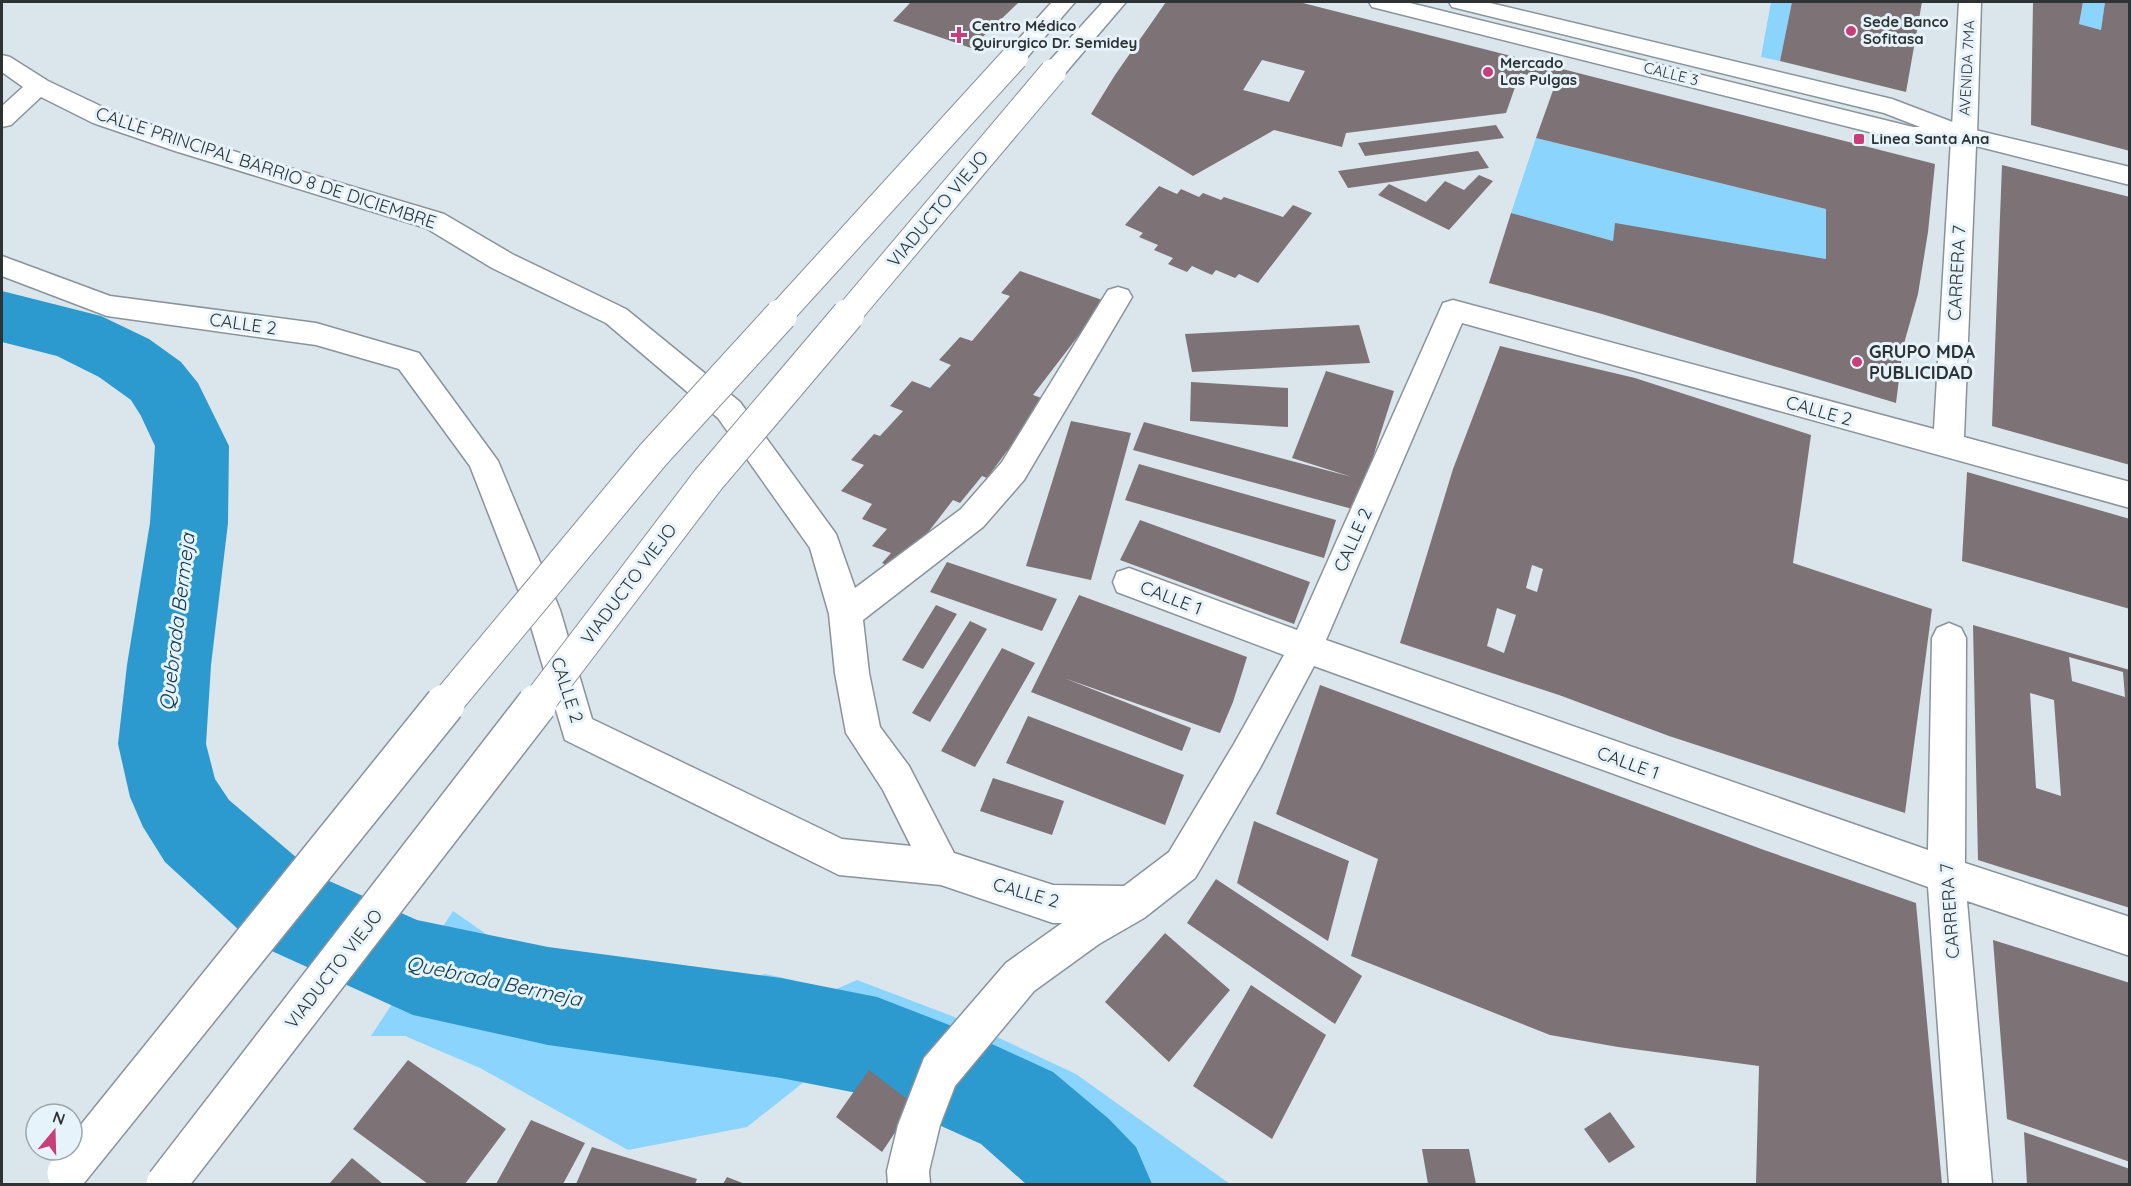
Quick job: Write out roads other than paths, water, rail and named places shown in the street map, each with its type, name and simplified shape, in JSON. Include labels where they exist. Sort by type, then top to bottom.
[{"type":"street","points":[[62,1179],[496,641],[653,455],[1064,2]]},
{"type":"street","name":"VIADUCTO VIEJO","points":[[166,1185],[442,829],[708,480],[1053,72],[1115,2]]},
{"type":"street","name":"CALLE 3","points":[[1380,2],[1548,33]]},
{"type":"street","name":"CALLE 3","points":[[1460,2],[1548,33],[1913,135],[1964,135],[2130,176]]},
{"type":"street","points":[[1548,33],[1562,2]]},
{"type":"street","name":"AVENIDA 7MA","points":[[1964,135],[1970,2]]},
{"type":"street","name":"CALLE PRINCIPAL BARRIO 8 DE DICIEMBRE","points":[[2,62],[39,86],[102,117],[173,142],[435,221],[502,261],[616,316],[729,410],[825,543],[846,614],[852,673],[864,733],[896,778],[941,867]]},
{"type":"street","points":[[2,119],[39,86]]},
{"type":"street","name":"CARRERA 7","points":[[1948,447],[1964,135]]},
{"type":"street","name":"CALLE 2","points":[[2,266],[107,306],[316,334],[409,361],[483,461],[543,610],[577,729],[839,857],[941,867],[1053,904],[1130,905],[1182,865],[1247,756],[1305,649],[1453,310],[2130,495]]},
{"type":"street","points":[[846,614],[972,518],[1013,471],[1118,297]]},
{"type":"street","name":"CALLE 1","points":[[1129,582],[1305,649],[1946,876],[2130,937]]},
{"type":"street","name":"CARRERA 7","points":[[1949,638],[1946,876],[1971,1185]]},
{"type":"street","points":[[909,1185],[908,1171],[919,1125],[939,1073],[1020,977],[1085,930],[1130,905]]},
{"type":"waterway","name":"Quebrada Bermeja","points":[[2,317],[76,334],[124,358],[156,381],[172,403],[192,446],[189,523],[169,665],[162,744],[175,797],[197,831],[285,909],[413,967],[548,996],[781,1028],[877,1047],[921,1064],[1017,1108],[1072,1156],[1099,1184]]},
{"type":"place","name":"Sede Banco Sofitasa","points":[[1851,31]]},
{"type":"place","name":"Centro Médico Quirurgico Dr. Semidey","points":[[959,35]]},
{"type":"place","name":"Mercado Las Pulgas","points":[[1488,72]]},
{"type":"place","name":"Linea Santa Ana","points":[[1859,139]]},
{"type":"place","name":"GRUPO MDA PUBLICIDAD","points":[[1857,362]]}]
